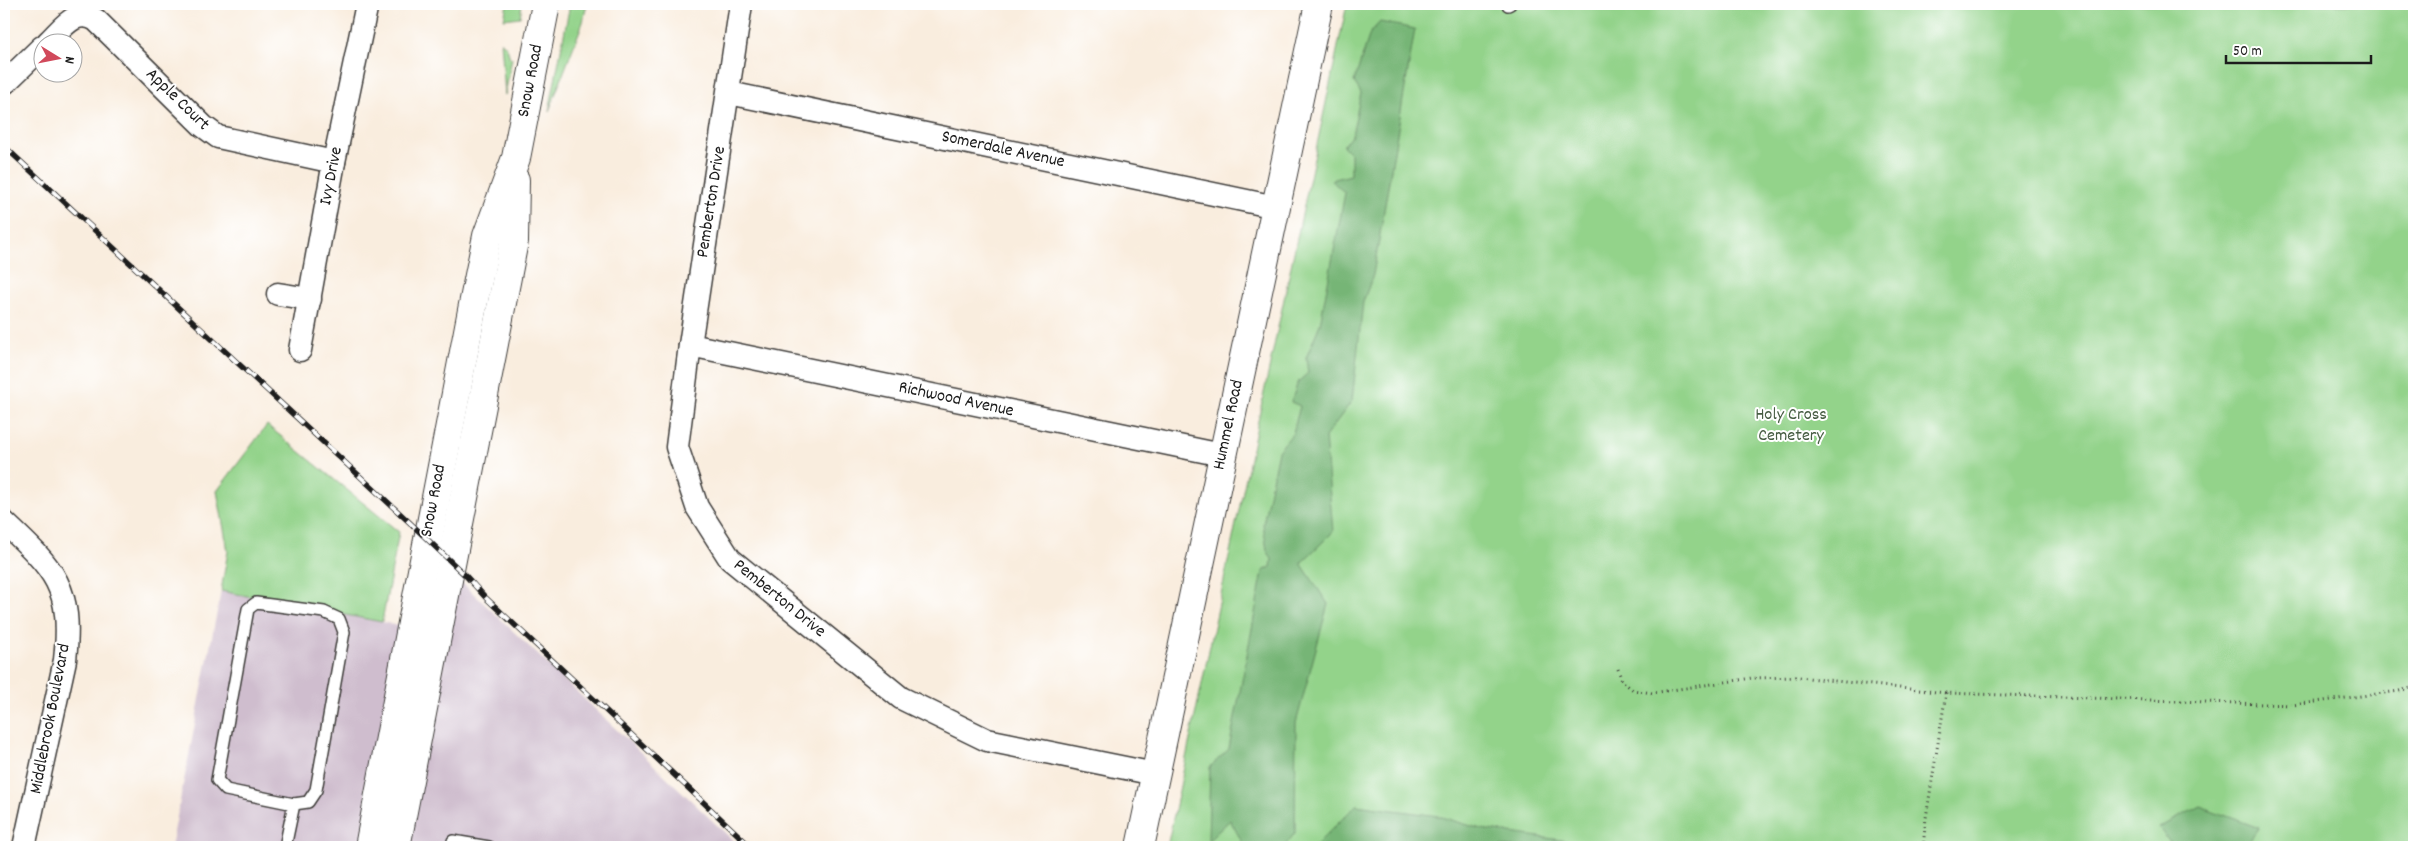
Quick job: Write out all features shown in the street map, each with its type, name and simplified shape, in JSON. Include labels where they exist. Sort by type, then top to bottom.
[{"type":"main road","name":"Snow Road","points":[[368,847],[472,305],[487,236],[516,158],[546,4]]},
{"type":"main road","name":"Hummel Road","points":[[1140,847],[1319,4]]},
{"type":"main road","name":"Snow Road","points":[[396,847],[514,241],[516,158]]},
{"type":"street","name":"Ivy Drive","points":[[300,350],[334,162],[367,4]]},
{"type":"street","name":"Pemberton Drive","points":[[741,4],[690,345],[677,447],[697,507],[730,559],[901,698],[987,740],[1156,774]]},
{"type":"street","name":"Apple Court","points":[[58,32],[79,15],[88,14],[202,126],[218,137],[334,162]]},
{"type":"street","points":[[6,82],[32,57]]},
{"type":"street","name":"Somerdale Avenue","points":[[729,93],[1276,208]]},
{"type":"street","points":[[278,294],[310,299]]},
{"type":"street","name":"Richwood Avenue","points":[[690,345],[1222,455]]},
{"type":"street","name":"Middlebrook Boulevard","points":[[4,522],[43,560],[57,581],[66,602],[68,628],[65,660],[24,847]]},
{"type":"lane","points":[[256,603],[324,612],[339,619],[344,632],[316,790],[308,802],[294,804],[226,790],[217,780],[248,609],[256,603]]},
{"type":"lane","points":[[285,847],[294,804]]},
{"type":"lane","points":[[453,841],[489,847]]},
{"type":"path","points":[[1618,669],[1622,681],[1633,690],[1652,692],[1752,678],[1799,677],[1946,694],[2293,705],[2399,691],[2414,687]]},
{"type":"path","points":[[1924,847],[1926,818],[1946,694]]},
{"type":"shaded area","points":[[455,576],[740,847],[171,847],[221,591],[444,634]]},
{"type":"green space","points":[[507,4],[522,4],[520,17],[504,19]]},
{"type":"green space","points":[[570,4],[587,4],[583,22],[549,111]]},
{"type":"green space","name":"Holy Cross Cemetery","points":[[1347,4],[2414,4],[2414,847],[1167,847]]},
{"type":"green space","points":[[1380,22],[1415,29],[1373,275],[1363,302],[1352,401],[1325,437],[1333,532],[1301,563],[1328,604],[1296,723],[1295,833],[1284,847],[1245,847],[1230,820],[1208,841],[1210,767],[1229,749],[1263,571],[1271,567],[1272,559],[1267,550],[1263,524],[1278,451],[1293,433],[1300,406],[1291,402],[1298,382],[1308,373],[1306,358],[1320,324],[1345,193],[1331,180],[1351,175],[1351,154],[1343,146],[1352,135],[1361,93],[1354,82],[1370,33]]},
{"type":"green space","points":[[501,41],[507,48],[510,58],[512,58],[505,95]]},
{"type":"green space","points":[[2414,155],[2414,336],[2408,157]]},
{"type":"green space","points":[[267,425],[399,532],[382,622],[221,591],[228,551],[217,491]]},
{"type":"green space","points":[[1356,805],[1438,816],[1481,829],[1612,847],[1314,847]]},
{"type":"green space","points":[[2200,806],[2259,828],[2245,847],[2173,847],[2159,828]]},
{"type":"railway","points":[[4,146],[407,520],[466,576],[486,598],[751,847]]}]
